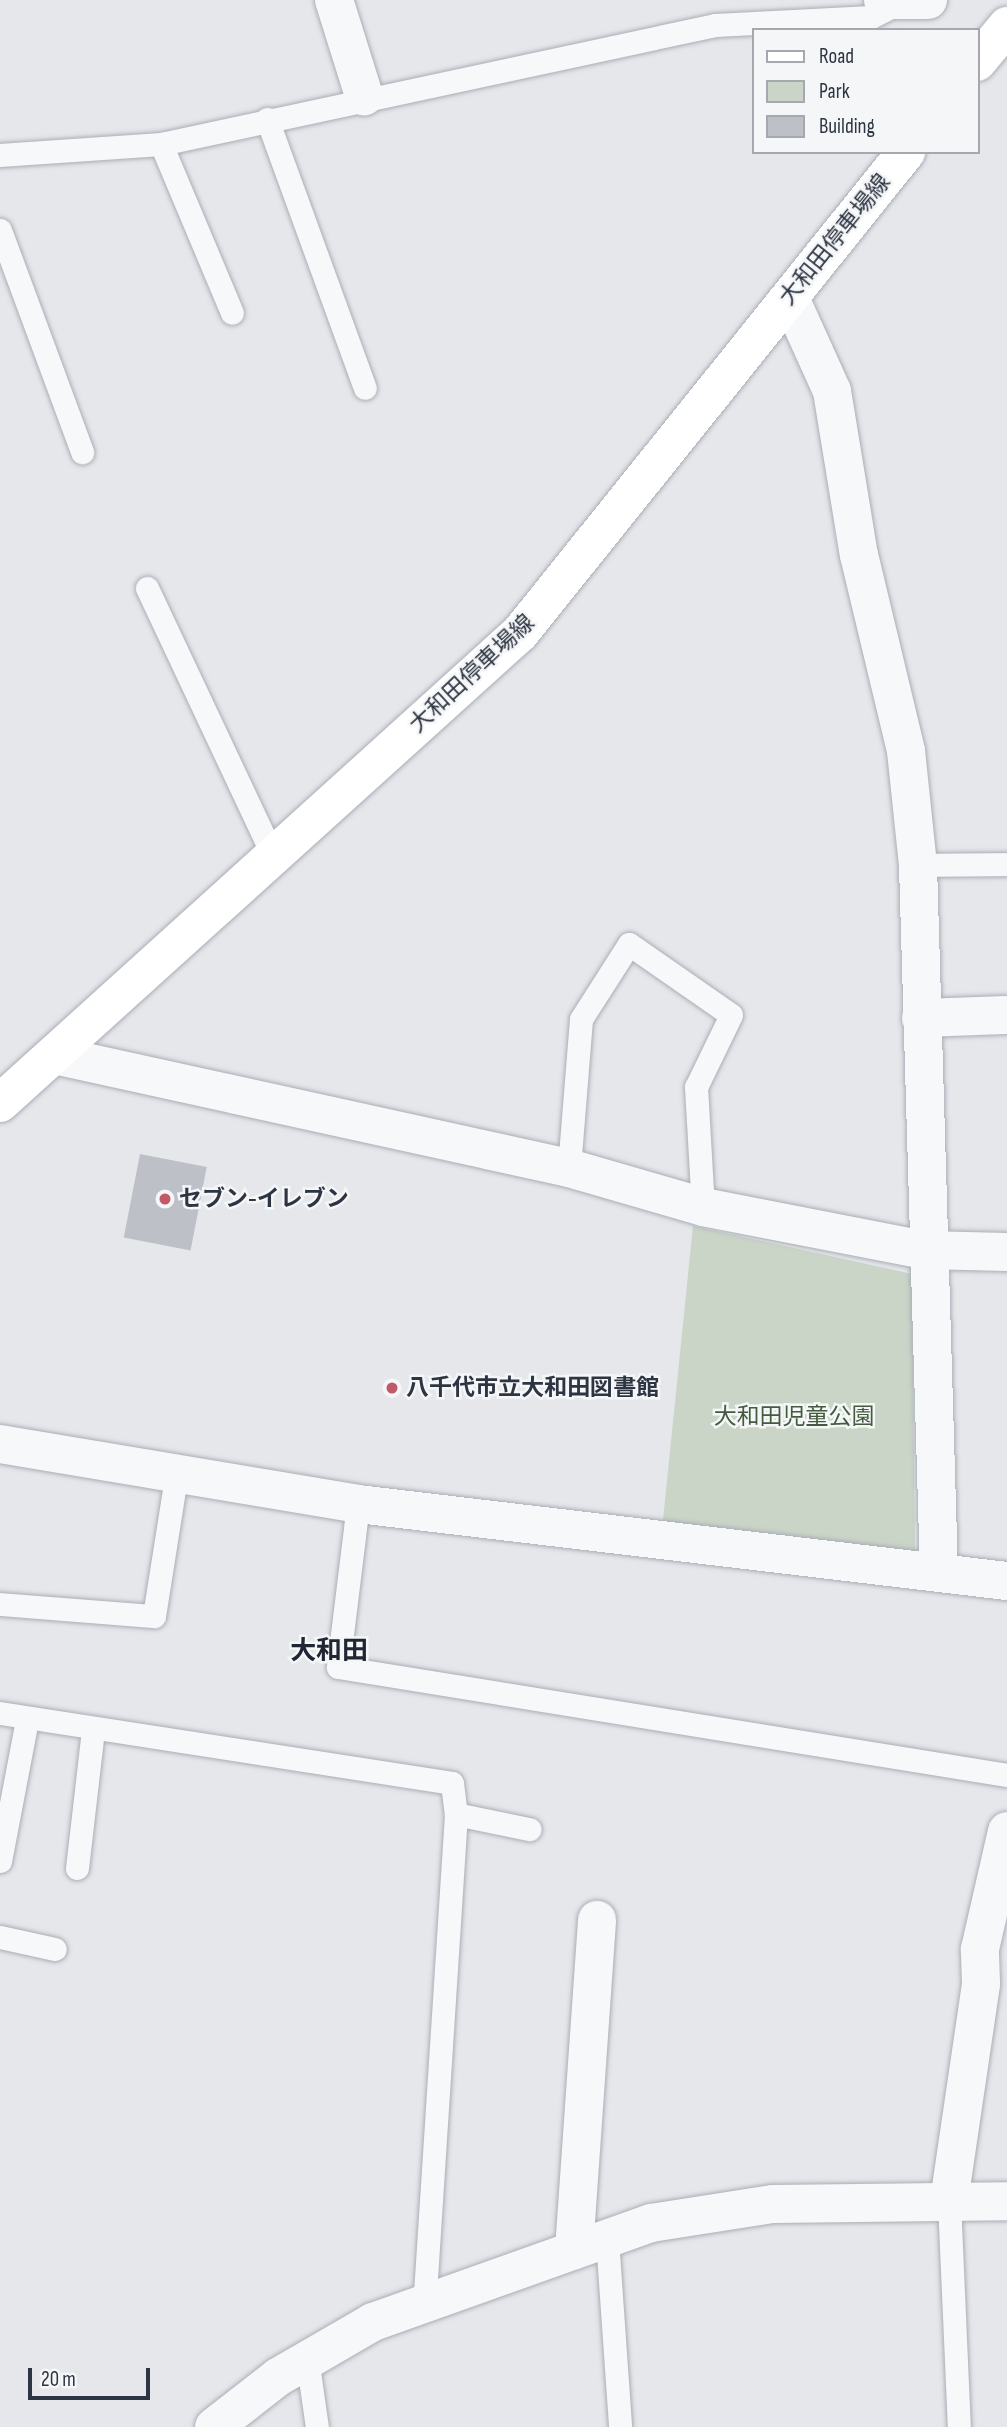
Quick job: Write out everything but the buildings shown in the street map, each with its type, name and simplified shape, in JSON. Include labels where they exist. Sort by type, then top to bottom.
[{"type":"main road","name":"大和田停車場線","points":[[0,1103],[520,633],[904,154]]},
{"type":"street","points":[[334,0],[364,96]]},
{"type":"street","points":[[790,298],[832,391],[859,555],[906,751],[918,865],[925,1250],[939,1573]]},
{"type":"street","points":[[921,1017],[1007,1015]]},
{"type":"street","points":[[54,1055],[569,1168],[703,1207],[925,1250],[1007,1252]]},
{"type":"street","points":[[0,1444],[176,1477],[358,1504],[1007,1581]]},
{"type":"street","points":[[949,2201],[994,1984],[980,1949],[1007,1831]]},
{"type":"street","points":[[591,2244],[597,1920]]},
{"type":"street","points":[[214,2427],[307,2358],[373,2322],[591,2244],[716,2209],[1007,2201]]},
{"type":"lane","points":[[0,155],[161,144],[364,96],[715,25],[871,17],[902,2]]},
{"type":"lane","points":[[267,119],[365,388]]},
{"type":"lane","points":[[161,144],[232,313]]},
{"type":"lane","points":[[0,230],[82,452]]},
{"type":"lane","points":[[147,588],[273,856]]},
{"type":"lane","points":[[918,865],[1007,864]]},
{"type":"lane","points":[[569,1168],[580,1019],[629,944],[731,1015],[696,1087],[703,1207]]},
{"type":"lane","points":[[0,1604],[154,1616],[176,1477]]},
{"type":"lane","points":[[358,1504],[338,1667],[1007,1775]]},
{"type":"lane","points":[[0,1713],[452,1783],[456,1814],[425,2303]]},
{"type":"lane","points":[[0,1861],[27,1719]]},
{"type":"lane","points":[[77,1868],[93,1729]]},
{"type":"lane","points":[[456,1814],[529,1829]]},
{"type":"lane","points":[[0,1937],[55,1949]]},
{"type":"lane","points":[[949,2201],[959,2427]]},
{"type":"lane","points":[[591,2244],[620,2427]]},
{"type":"lane","points":[[307,2358],[317,2427]]},
{"type":"green space","name":"大和田児童公園","points":[[693,1226],[912,1274],[915,1556],[662,1530]]},
{"type":"place","name":"セブン-イレブン","points":[[165,1199]]},
{"type":"place","name":"八千代市立大和田図書館","points":[[392,1388]]},
{"type":"district","name":"大和田","points":[[329,1652]]}]
